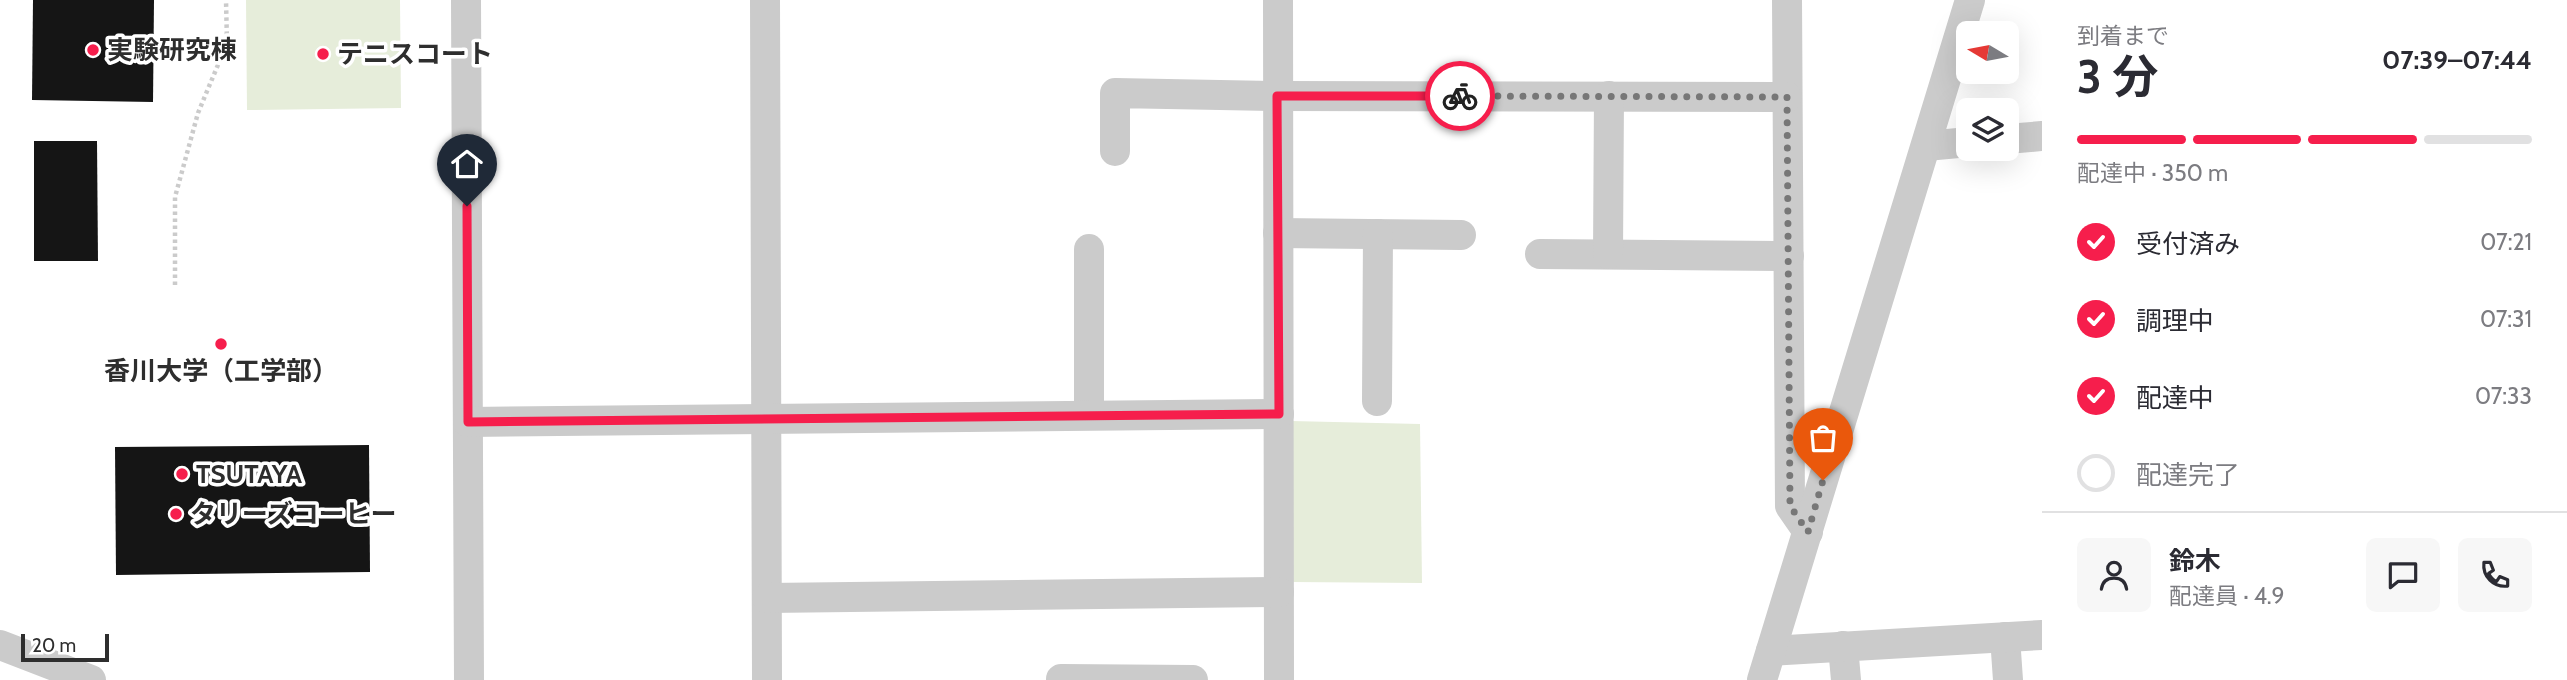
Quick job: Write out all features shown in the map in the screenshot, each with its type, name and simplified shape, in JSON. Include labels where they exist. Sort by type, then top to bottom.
[{"type":"street","points":[[466,0],[469,680]]},
{"type":"street","points":[[765,0],[768,680]]},
{"type":"street","points":[[1278,0],[1279,680]]},
{"type":"street","points":[[1787,0],[1790,506],[1808,532]]},
{"type":"street","points":[[1762,680],[1970,0]]},
{"type":"street","points":[[1115,151],[1115,93],[1787,97]]},
{"type":"street","points":[[1608,254],[1609,96]]},
{"type":"street","points":[[2019,138],[2042,136]]},
{"type":"street","points":[[1926,146],[1956,143]]},
{"type":"street","points":[[1278,233],[1461,235]]},
{"type":"street","points":[[1377,401],[1378,234]]},
{"type":"street","points":[[1089,249],[1089,415]]},
{"type":"street","points":[[1540,254],[1788,256]]},
{"type":"street","points":[[468,422],[1279,414]]},
{"type":"street","points":[[767,598],[1279,592]]},
{"type":"street","points":[[1771,651],[2042,635]]},
{"type":"street","points":[[2005,637],[2008,680]]},
{"type":"street","points":[[0,645],[91,680]]},
{"type":"street","points":[[1843,646],[1846,680]]},
{"type":"street","points":[[1061,679],[1193,680]]},
{"type":"path","points":[[175,285],[175,197],[198,113],[227,43],[226,0]]},
{"type":"green space","name":"テニスコート","points":[[246,0],[400,0],[401,108],[247,110]]},
{"type":"green space","points":[[1291,421],[1420,424],[1422,583],[1291,582]]},
{"type":"building","name":"実験研究棟","points":[[33,0],[154,0],[153,102],[32,100]]},
{"type":"building","points":[[34,141],[97,141],[98,261],[34,261]]},
{"type":"building","points":[[369,445],[370,572],[116,575],[115,447]]},
{"type":"way so far","points":[[1460,96],[1787,97],[1790,506],[1808,532],[1823,480]]},
{"type":"place","name":"実験研究棟","points":[[93,50]]},
{"type":"place","name":"テニスコート","points":[[323,54]]},
{"type":"place","name":"香川大学（工学部）","points":[[221,344]]},
{"type":"place","name":"TSUTAYA","points":[[182,474]]},
{"type":"place","name":"タリーズコーヒー","points":[[176,514]]},
{"type":"route","points":[[467,206],[468,422],[1279,414],[1277,96],[1460,96]]}]
